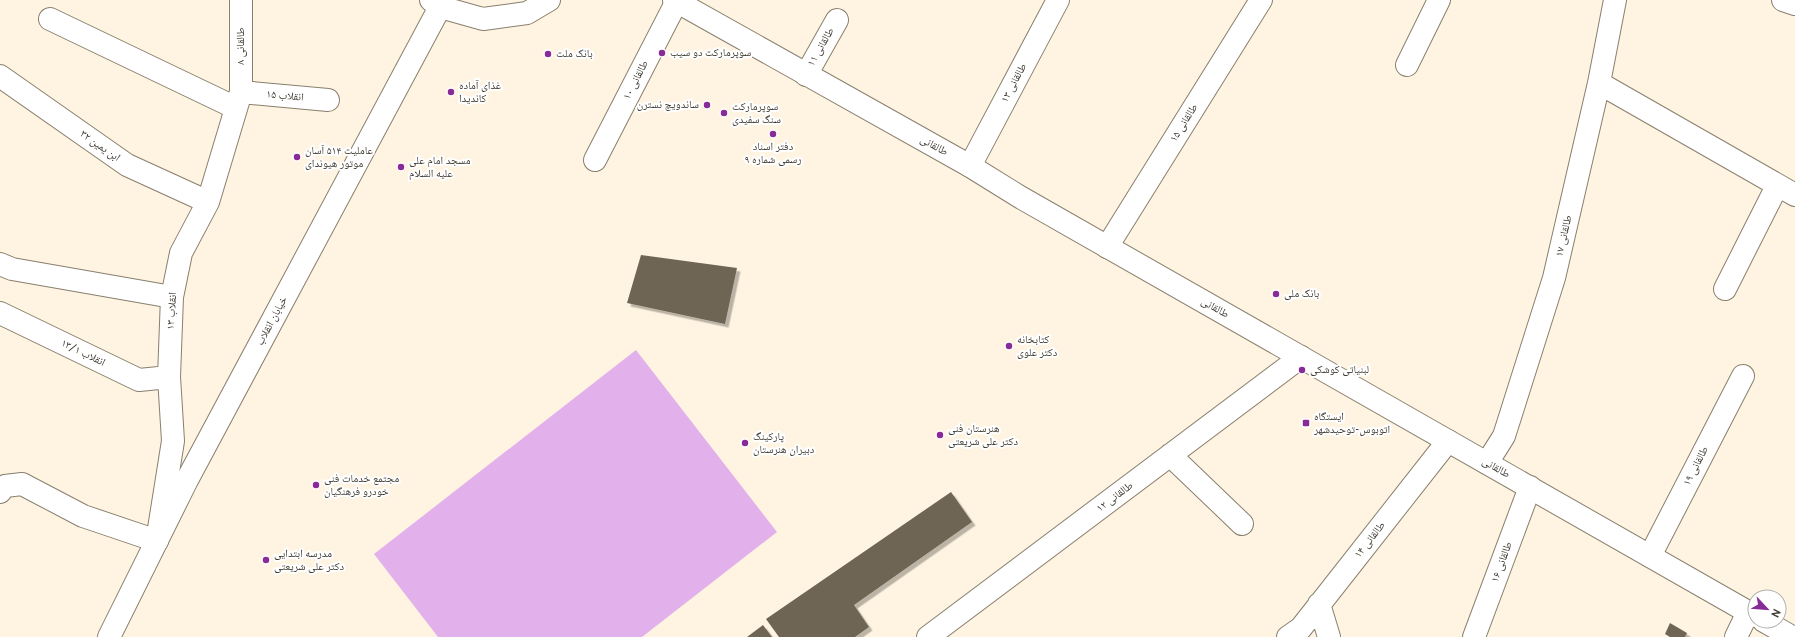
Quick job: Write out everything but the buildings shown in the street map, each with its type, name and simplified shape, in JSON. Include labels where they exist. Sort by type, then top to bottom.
[{"type":"street","name":"طالقانی ۸","points":[[239,100],[241,0]]},
{"type":"street","points":[[436,4],[484,19],[528,13],[549,0]]},
{"type":"street","name":"طالقانی ۱۳","points":[[970,166],[1058,0]]},
{"type":"street","name":"طالقانی ۱۵","points":[[1107,247],[1261,0]]},
{"type":"street","points":[[1407,65],[1439,0]]},
{"type":"street","name":"طالقانی ۱۷","points":[[1487,463],[1504,436],[1554,278],[1599,83],[1615,0]]},
{"type":"street","points":[[1783,0],[1795,4]]},
{"type":"street","name":"طالقانی","points":[[675,1],[970,166],[1020,197],[1107,247],[1747,611]]},
{"type":"street","name":"طالقانی ۱۰","points":[[595,160],[675,1]]},
{"type":"street","name":"خیابان انقلاب","points":[[109,637],[187,480],[381,115],[436,4]]},
{"type":"street","points":[[50,19],[239,100]]},
{"type":"street","name":"طالقانی ۱۱","points":[[806,75],[837,20]]},
{"type":"street","name":"ابن یمین ۳۲","points":[[0,76],[127,165],[208,202]]},
{"type":"street","points":[[1599,83],[1786,191],[1725,289]]},
{"type":"street","name":"انقلاب ۱۵","points":[[239,100],[328,100]]},
{"type":"street","name":"انقلاب ۱۳","points":[[157,541],[174,441],[169,376],[172,297],[181,253],[208,202],[239,100]]},
{"type":"street","points":[[0,264],[12,269],[172,297]]},
{"type":"street","name":"انقلاب ۱۳/۱","points":[[0,313],[139,380],[169,376]]},
{"type":"street","name":"طالقانی ۱۲","points":[[928,637],[1301,357]]},
{"type":"street","name":"طالقانی ۱۹","points":[[1650,556],[1743,376]]},
{"type":"street","name":"طالقانی ۱۴","points":[[1288,637],[1301,628],[1448,441]]},
{"type":"street","points":[[1170,456],[1242,524]]},
{"type":"street","points":[[0,492],[5,486],[22,484],[83,516],[157,541]]},
{"type":"street","name":"طالقانی ۱۶","points":[[1474,637],[1530,487]]},
{"type":"street","points":[[1319,604],[1329,637]]},
{"type":"street","points":[[1736,637],[1747,625]]},
{"type":"street","name":"طالقانی","points":[[1778,629],[1792,637]]},
{"type":"shaded area","points":[[636,350],[777,532],[642,637],[438,637],[374,554]]},
{"type":"place","name":"سوپرمارکت دو سیب","points":[[662,53]]},
{"type":"place","name":"بانک ملت","points":[[548,54]]},
{"type":"place","name":"غذای آماده کاندیدا","points":[[451,92]]},
{"type":"place","name":"ساندویچ نسترن","points":[[707,105]]},
{"type":"place","name":"سوپرمارکت سنگ سفیدی","points":[[724,113]]},
{"type":"place","name":"دفتر اسناد رسمی شماره ۹","points":[[773,134]]},
{"type":"place","name":"عاملیت ۵۱۴ آسان موتور هیوندای","points":[[297,157]]},
{"type":"place","name":"مسجد امام علی علیه السلام","points":[[401,167]]},
{"type":"place","name":"بانک ملی","points":[[1276,294]]},
{"type":"place","name":"کتابخانه دکتر علوی","points":[[1009,346]]},
{"type":"place","name":"لبنیاتی کوشکی","points":[[1302,370]]},
{"type":"place","name":"ایستگاه اتوبوس-توحیدشهر","points":[[1306,423]]},
{"type":"place","name":"هنرستان فنی دکتر علی شریعتی","points":[[940,435]]},
{"type":"place","name":"پارکینگ دبیران هنرستان","points":[[745,443]]},
{"type":"place","name":"مجتمع خدمات فنی خودرو فرهنگیان","points":[[316,485]]},
{"type":"place","name":"مدرسه ابتدایی دکتر علی شریعتی","points":[[266,560]]}]
